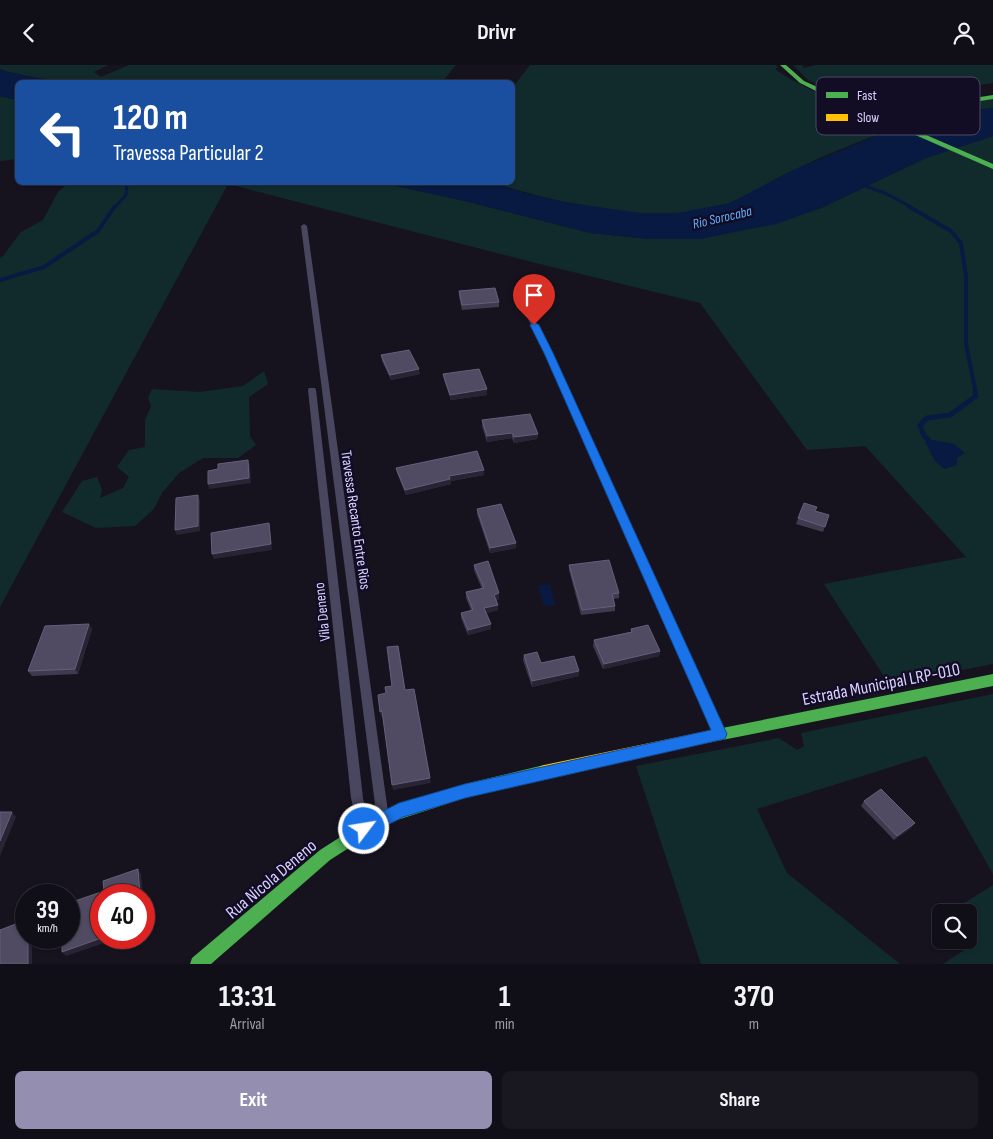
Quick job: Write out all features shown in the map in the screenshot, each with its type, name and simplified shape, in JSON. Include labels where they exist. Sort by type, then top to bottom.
[{"type":"street","points":[[783,65],[802,82],[816,88]]},
{"type":"street","points":[[980,99],[993,97]]},
{"type":"street","points":[[919,135],[993,167]]},
{"type":"street","name":"Estrada Municipal LRP-010","points":[[776,722],[993,680]]},
{"type":"street","name":"Rua Nicola Deneno","points":[[198,964],[326,855],[383,818],[417,805],[484,786],[776,722]]},
{"type":"lane","name":"Travessa Recanto Entre Rios","points":[[304,225],[383,818]]},
{"type":"lane","points":[[527,311],[549,353],[720,734]]},
{"type":"lane","name":"Vila Deneno","points":[[312,390],[358,798],[364,829]]},
{"type":"lane","points":[[211,953],[219,964]]},
{"type":"green space","points":[[0,65],[108,65],[94,72],[101,77],[129,65],[456,65],[444,80],[47,80],[0,69]]},
{"type":"green space","points":[[530,65],[776,65],[778,68],[775,68],[781,73],[816,92],[816,135],[876,135],[816,160],[729,203],[702,210],[673,213],[611,210],[550,199],[501,185],[515,185],[515,84]]},
{"type":"green space","points":[[793,65],[802,65],[804,68],[816,65],[993,65],[993,83],[980,85],[980,77],[816,77],[816,84],[808,80]]},
{"type":"green space","points":[[0,96],[15,100],[15,159],[0,161]]},
{"type":"green space","points":[[993,98],[993,108],[980,110],[980,100]]},
{"type":"green space","points":[[993,136],[993,664],[889,684],[824,584],[966,557],[865,446],[807,450],[700,303],[232,185],[392,185],[465,201],[590,233],[649,239],[700,239],[821,208],[926,158]]},
{"type":"green space","points":[[66,185],[227,185],[0,607],[0,258],[21,232],[43,220],[58,192]]},
{"type":"green space","points":[[264,371],[268,384],[249,397],[250,436],[256,445],[238,458],[203,458],[179,473],[162,493],[154,509],[135,526],[96,528],[62,512],[82,481],[97,477],[102,490],[100,498],[123,488],[129,477],[117,467],[129,450],[145,447],[145,420],[151,406],[148,398],[152,389],[200,392],[243,386]]},
{"type":"green space","points":[[993,694],[993,874],[926,756],[757,809],[787,873],[900,964],[701,964],[636,766],[779,738],[797,750],[804,746],[801,733]]},
{"type":"green space","points":[[993,885],[993,964],[943,964],[966,949],[977,949],[977,904],[963,904]]},
{"type":"water","points":[[0,69],[50,80],[15,80],[15,100],[0,96]]},
{"type":"water","name":"Rio Sorocaba","points":[[993,108],[993,136],[926,158],[821,208],[776,224],[700,239],[649,239],[590,233],[465,201],[392,185],[500,185],[565,202],[639,213],[678,213],[730,203],[791,171],[878,135],[980,135],[980,110]]},
{"type":"water","points":[[928,439],[954,444],[965,453],[957,458],[957,465],[944,469],[935,461],[925,442]]},
{"type":"water","points":[[550,584],[555,605],[544,606],[538,586]]},
{"type":"building","points":[[495,288],[499,302],[462,305],[459,291]]},
{"type":"building","points":[[409,350],[419,369],[390,375],[381,355]]},
{"type":"building","points":[[479,369],[487,389],[450,395],[443,374]]},
{"type":"building","points":[[530,414],[538,434],[514,437],[512,433],[487,436],[482,420]]},
{"type":"building","points":[[477,451],[484,470],[449,476],[450,479],[405,490],[396,468]]},
{"type":"building","points":[[248,460],[249,478],[208,484],[208,471],[218,469],[218,464]]},
{"type":"building","points":[[198,495],[198,526],[175,530],[176,498]]},
{"type":"building","points":[[804,503],[817,507],[815,511],[829,515],[825,527],[798,518]]},
{"type":"building","points":[[501,504],[516,543],[490,548],[477,509]]},
{"type":"building","points":[[269,523],[271,544],[212,554],[211,533]]},
{"type":"building","points":[[609,560],[619,593],[612,594],[615,606],[582,610],[569,565]]},
{"type":"building","points":[[488,561],[499,593],[494,595],[498,605],[484,608],[491,624],[468,630],[461,613],[473,610],[466,592],[484,588],[474,565]]},
{"type":"building","points":[[89,624],[75,669],[28,671],[45,626]]},
{"type":"building","points":[[648,625],[660,651],[604,664],[594,640],[632,632],[631,629]]},
{"type":"building","points":[[398,646],[405,690],[414,689],[430,778],[392,785],[378,695],[386,693],[385,687],[392,686],[387,647]]},
{"type":"building","points":[[537,652],[541,663],[574,656],[579,671],[532,681],[524,655]]},
{"type":"building","points":[[881,789],[915,823],[897,836],[864,801]]},
{"type":"building","points":[[0,812],[12,812],[0,841]]},
{"type":"building","points":[[138,869],[139,884],[103,884],[103,881]]},
{"type":"building","points":[[90,896],[90,942],[80,946],[80,899]]},
{"type":"building","points":[[15,924],[15,949],[28,949],[28,964],[0,964],[0,930]]},
{"type":"waterway","points":[[860,184],[887,194],[911,207]]},
{"type":"waterway","points":[[115,207],[126,195],[127,185]]},
{"type":"waterway","points":[[0,280],[44,267],[98,231],[115,206]]},
{"type":"waterway","points":[[908,206],[951,231],[961,243],[966,276],[966,344],[976,394]]},
{"type":"waterway","points":[[928,439],[924,436],[920,425],[927,418],[950,415],[976,396],[975,392]]},
{"type":"traffic: fast","points":[[783,65],[802,82],[816,89]]},
{"type":"traffic: fast","points":[[980,99],[993,97]]},
{"type":"traffic: fast","points":[[920,135],[993,167]]},
{"type":"traffic: fast","points":[[707,737],[993,680]]},
{"type":"traffic: fast","points":[[198,964],[325,855],[383,818],[399,811],[465,791],[544,772]]},
{"type":"traffic: slow","points":[[544,772],[707,737]]},
{"type":"route","points":[[364,829],[399,811],[465,791],[720,734],[549,353],[534,325]]}]
